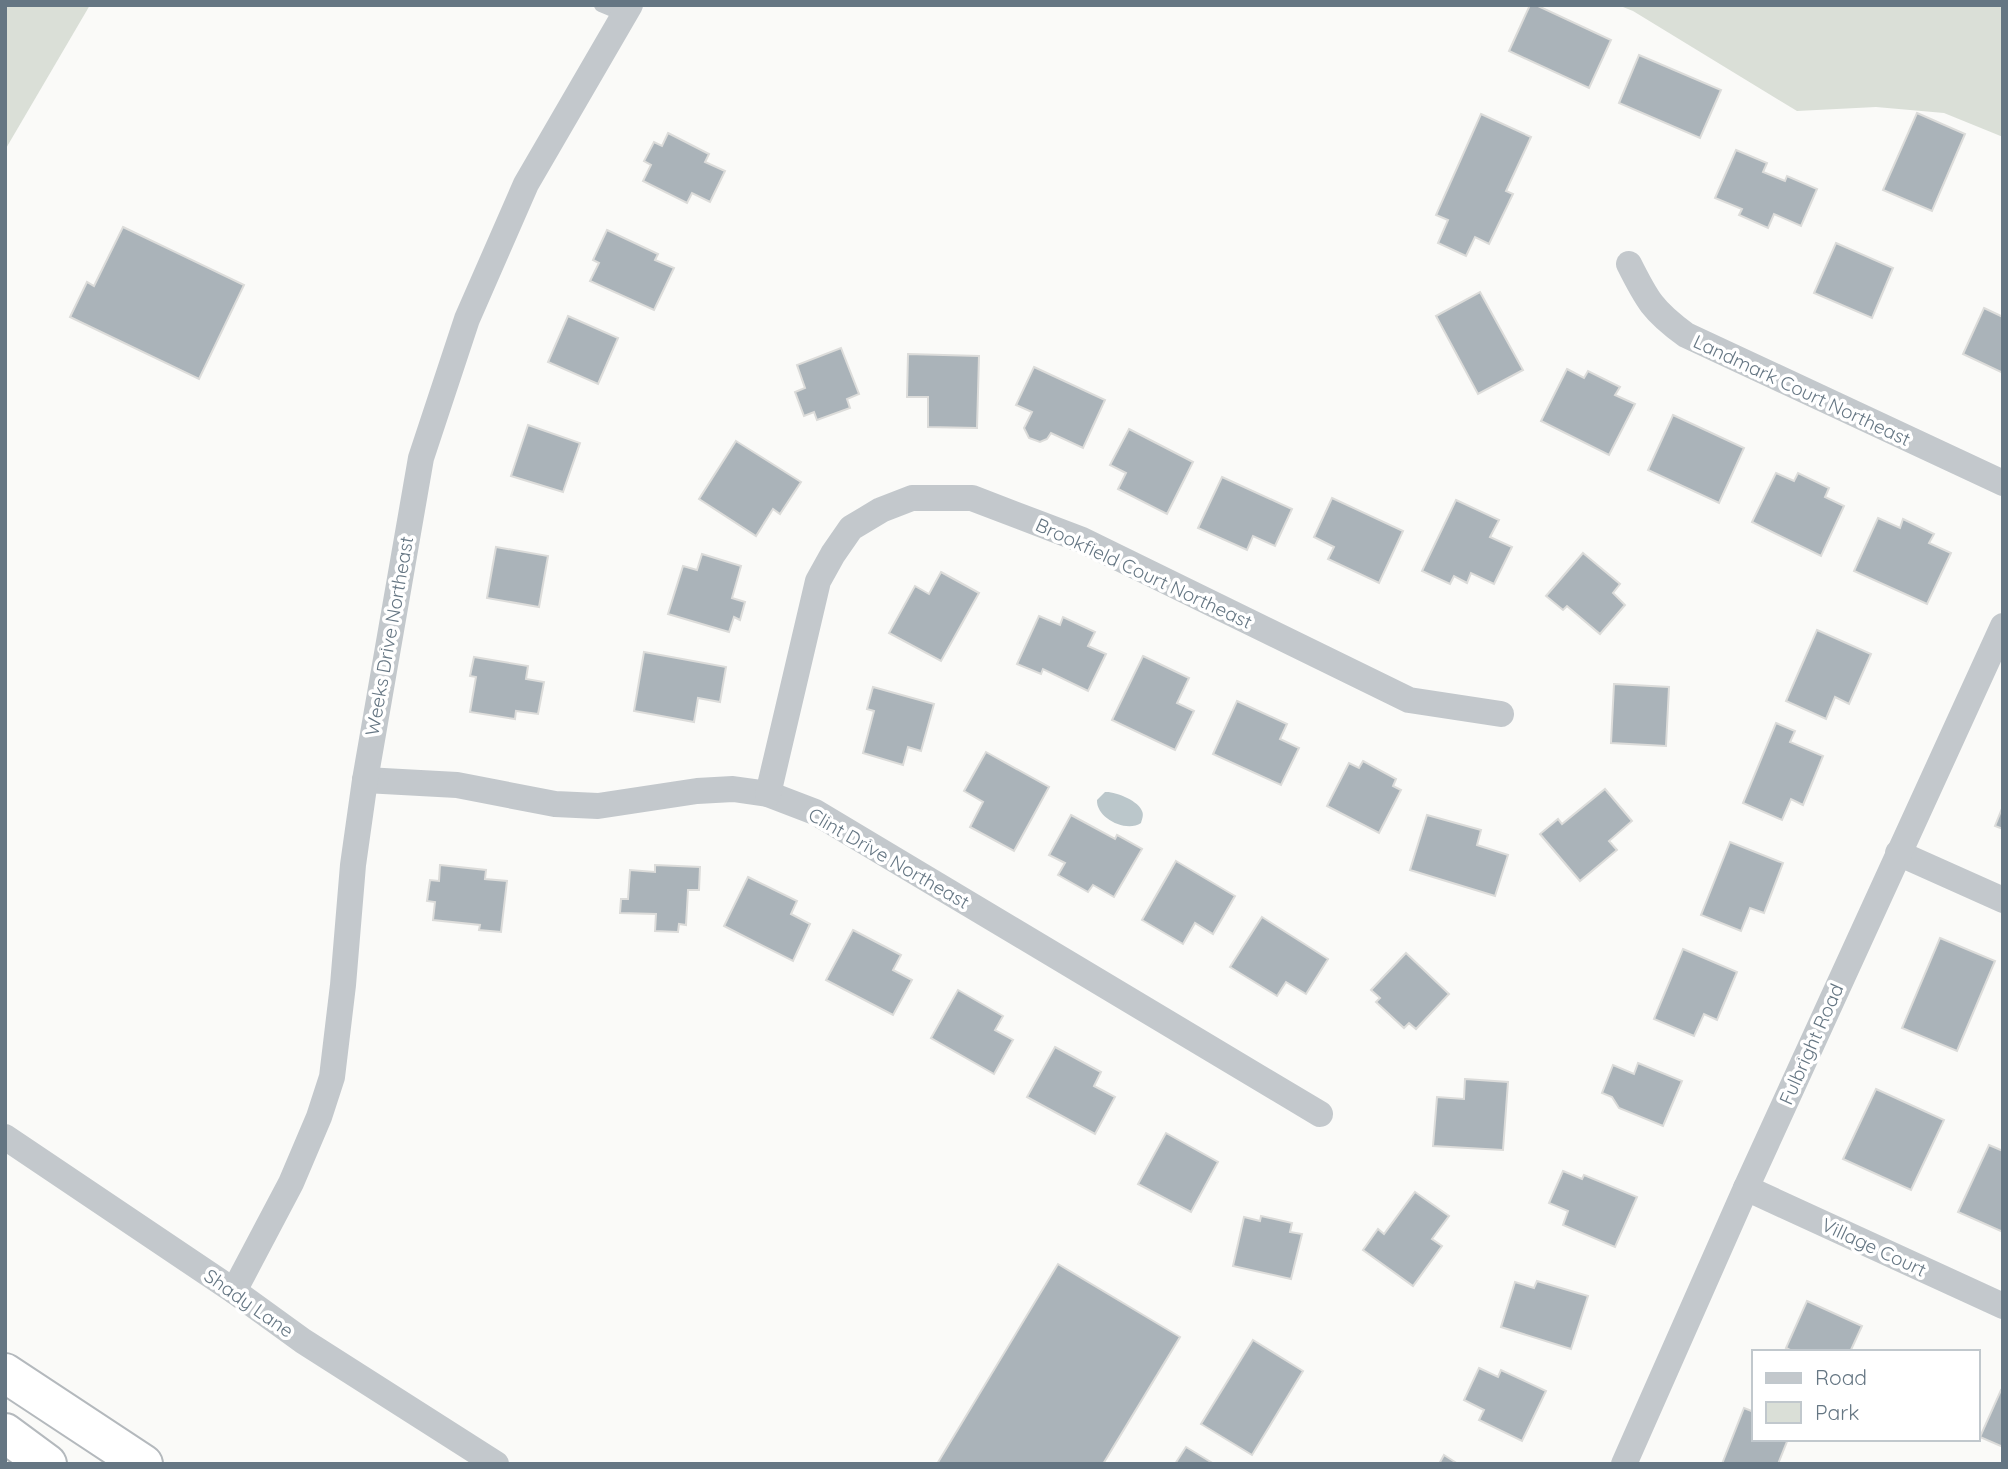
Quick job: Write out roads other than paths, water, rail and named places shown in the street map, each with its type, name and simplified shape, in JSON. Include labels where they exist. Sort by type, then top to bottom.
[{"type":"highway","points":[[5,1373],[143,1464]]},
{"type":"highway","points":[[5,1433],[47,1464]]},
{"type":"street","name":"Weeks Drive Northeast","points":[[234,1291],[290,1183],[319,1116],[332,1077],[365,780],[421,457],[467,319],[526,184],[619,9]]},
{"type":"street","name":"Landmark Court Northeast","points":[[1629,264],[1646,298],[1660,316],[1686,335],[2003,483]]},
{"type":"street","name":"Brookfield Court Northeast","points":[[768,794],[818,581],[851,528],[881,510],[912,498],[972,498],[1082,540],[1409,700],[1501,714]]},
{"type":"street","name":"Fulbright Road","points":[[1624,1464],[1746,1188],[2003,626]]},
{"type":"street","name":"Clint Drive Northeast","points":[[365,780],[457,785],[555,804],[598,806],[697,791],[733,789],[768,794],[815,812],[1320,1114]]},
{"type":"street","points":[[1898,853],[2003,900]]},
{"type":"street","name":"Shady Lane","points":[[5,1137],[234,1291],[303,1341],[496,1464]]},
{"type":"street","name":"Village Court","points":[[1746,1188],[2003,1306]]}]
